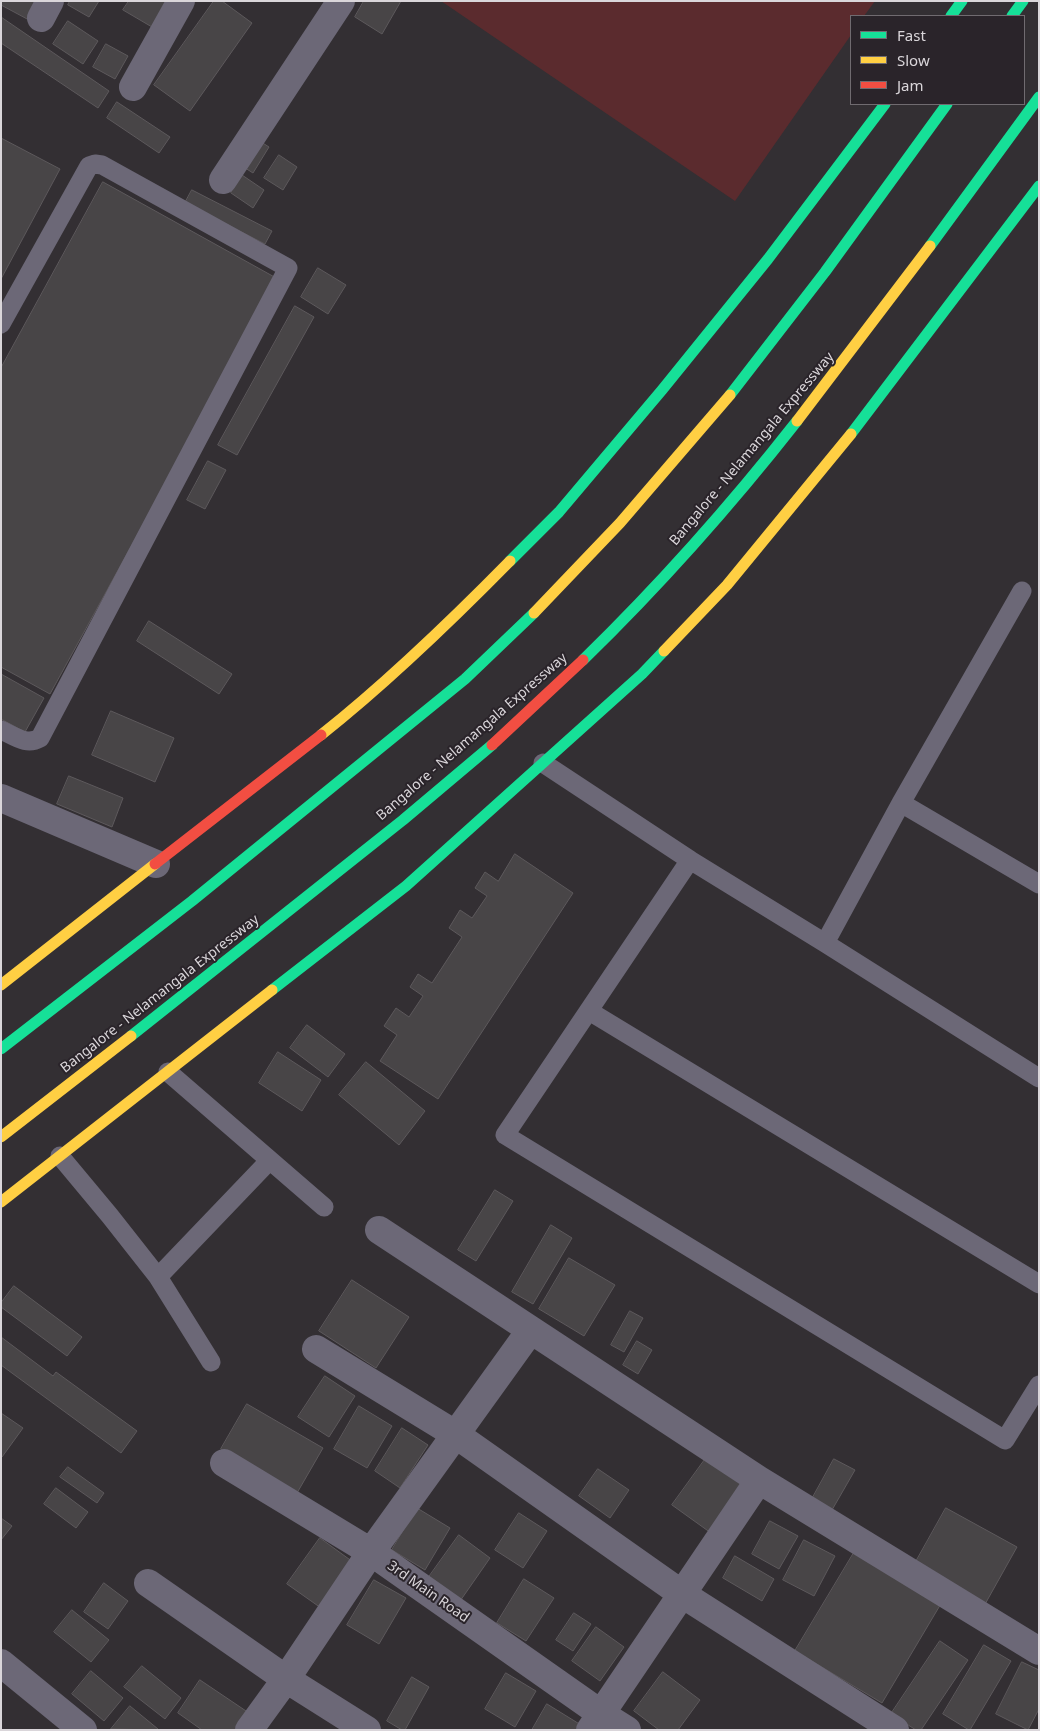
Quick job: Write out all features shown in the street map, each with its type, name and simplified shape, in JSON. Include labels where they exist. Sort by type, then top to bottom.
[{"type":"main road","points":[[952,15],[962,1]]},
{"type":"main road","points":[[1013,15],[1023,1]]},
{"type":"main road","name":"Bangalore - Nelamangala Expressway","points":[[1,1137],[196,986],[433,796],[541,700],[620,623],[702,535],[779,445],[853,352],[1039,97]]},
{"type":"main road","points":[[1,985],[343,717],[456,616],[559,512],[662,390],[768,259],[884,105]]},
{"type":"main road","points":[[1,1048],[192,901],[394,737],[465,678],[525,622],[626,516],[722,406],[826,272],[946,105]]},
{"type":"main road","points":[[1,1202],[406,886],[642,674],[727,585],[853,432],[955,300],[1039,186]]},
{"type":"street","points":[[133,86],[181,1]]},
{"type":"street","points":[[223,180],[341,1]]},
{"type":"street","points":[[1,798],[156,864]]},
{"type":"street","points":[[379,1230],[759,1480],[1036,1642]]},
{"type":"street","points":[[249,1730],[286,1679],[371,1552],[530,1331]]},
{"type":"street","points":[[316,1349],[455,1434],[682,1594],[895,1730]]},
{"type":"street","name":"3rd Main Road","points":[[224,1463],[371,1552],[595,1721],[627,1730]]},
{"type":"street","points":[[595,1721],[759,1480]]},
{"type":"street","points":[[148,1583],[286,1679],[367,1730]]},
{"type":"street","points":[[1,1663],[83,1730]]},
{"type":"lane","points":[[1,324],[89,166],[94,164],[102,165],[288,268],[40,738],[33,742],[24,741],[1,730]]},
{"type":"lane","points":[[825,943],[901,803],[1022,591]]},
{"type":"lane","points":[[543,763],[690,860],[1039,1078]]},
{"type":"lane","points":[[901,803],[1039,884]]},
{"type":"lane","points":[[690,860],[505,1135],[1005,1440],[1039,1385]]},
{"type":"lane","points":[[589,1011],[1039,1284]]},
{"type":"lane","points":[[168,1072],[324,1207]]},
{"type":"lane","points":[[60,1156],[158,1277],[212,1362]]},
{"type":"lane","points":[[158,1277],[270,1160]]},
{"type":"shaded area","points":[[441,1],[875,1],[865,15],[850,15],[850,36],[735,201]]},
{"type":"building","points":[[1,1],[32,1],[38,4],[29,20],[1,5]]},
{"type":"building","points":[[70,1],[99,1],[89,17],[68,5]]},
{"type":"building","points":[[129,1],[167,1],[152,27],[123,10]]},
{"type":"building","points":[[214,1],[222,1],[252,23],[190,111],[154,85]]},
{"type":"building","points":[[364,1],[401,1],[382,34],[355,17]]},
{"type":"building","points":[[1,17],[109,91],[98,108],[1,43]]},
{"type":"building","points":[[68,21],[98,41],[83,64],[53,44]]},
{"type":"building","points":[[106,44],[128,56],[115,79],[93,67]]},
{"type":"building","points":[[117,102],[170,137],[159,153],[107,118]]},
{"type":"building","points":[[1,138],[60,169],[1,279]]},
{"type":"building","points":[[258,140],[269,147],[253,173],[242,166]]},
{"type":"building","points":[[279,155],[297,167],[283,190],[264,178]]},
{"type":"building","points":[[242,175],[264,190],[253,208],[231,193]]},
{"type":"building","points":[[103,182],[278,279],[50,694],[1,667],[1,368]]},
{"type":"building","points":[[192,190],[272,231],[265,244],[185,203]]},
{"type":"building","points":[[318,268],[346,285],[328,314],[301,297]]},
{"type":"building","points":[[295,306],[314,317],[237,455],[218,445]]},
{"type":"building","points":[[208,461],[226,470],[205,509],[187,500]]},
{"type":"building","points":[[149,621],[232,674],[219,694],[137,641]]},
{"type":"building","points":[[1,674],[44,698],[25,732],[1,719]]},
{"type":"building","points":[[111,711],[174,738],[155,782],[92,755]]},
{"type":"building","points":[[69,776],[123,798],[112,827],[57,804]]},
{"type":"building","points":[[515,854],[573,893],[438,1099],[380,1061],[397,1035],[384,1026],[396,1008],[409,1017],[423,996],[410,987],[418,974],[432,983],[462,937],[449,928],[460,910],[472,918],[487,896],[475,888],[485,872],[498,881]]},
{"type":"building","points":[[307,1025],[345,1054],[328,1077],[290,1048]]},
{"type":"building","points":[[278,1052],[321,1080],[302,1111],[259,1083]]},
{"type":"building","points":[[366,1062],[425,1111],[399,1145],[339,1095]]},
{"type":"building","points":[[495,1190],[513,1201],[476,1261],[458,1250]]},
{"type":"building","points":[[551,1225],[572,1238],[533,1304],[512,1292]]},
{"type":"building","points":[[569,1258],[615,1285],[584,1336],[539,1309]]},
{"type":"building","points":[[352,1280],[409,1317],[376,1368],[319,1331]]},
{"type":"building","points":[[14,1286],[82,1337],[67,1356],[1,1307],[1,1303]]},
{"type":"building","points":[[630,1311],[643,1318],[624,1352],[611,1345]]},
{"type":"building","points":[[1,1337],[53,1376],[56,1372],[137,1431],[121,1453],[1,1365]]},
{"type":"building","points":[[637,1341],[652,1350],[638,1374],[623,1365]]},
{"type":"building","points":[[325,1376],[355,1396],[329,1437],[298,1417]]},
{"type":"building","points":[[247,1404],[323,1448],[297,1493],[221,1449]]},
{"type":"building","points":[[359,1406],[392,1426],[367,1468],[334,1449]]},
{"type":"building","points":[[1,1413],[23,1428],[2,1457],[1,1456]]},
{"type":"building","points":[[402,1428],[428,1445],[400,1488],[375,1471]]},
{"type":"building","points":[[709,1454],[747,1482],[711,1533],[672,1505]]},
{"type":"building","points":[[834,1459],[855,1470],[832,1510],[812,1499]]},
{"type":"building","points":[[68,1467],[104,1493],[97,1503],[60,1477]]},
{"type":"building","points":[[598,1469],[629,1490],[610,1518],[579,1496]]},
{"type":"building","points":[[56,1488],[88,1512],[76,1528],[44,1504]]},
{"type":"building","points":[[417,1508],[450,1528],[425,1570],[392,1550]]},
{"type":"building","points":[[946,1508],[1017,1547],[984,1606],[913,1567]]},
{"type":"building","points":[[519,1513],[547,1531],[523,1568],[495,1550]]},
{"type":"building","points":[[1,1518],[12,1526],[1,1540]]},
{"type":"building","points":[[770,1521],[798,1536],[779,1569],[752,1554]]},
{"type":"building","points":[[459,1535],[490,1558],[458,1604],[426,1581]]},
{"type":"building","points":[[320,1538],[353,1562],[321,1608],[287,1584]]},
{"type":"building","points":[[804,1540],[835,1556],[814,1596],[783,1580]]},
{"type":"building","points":[[855,1551],[942,1602],[882,1703],[795,1651]]},
{"type":"building","points":[[735,1556],[774,1579],[762,1601],[723,1578]]},
{"type":"building","points":[[524,1579],[554,1598],[526,1641],[497,1623]]},
{"type":"building","points":[[374,1580],[406,1598],[379,1644],[347,1625]]},
{"type":"building","points":[[104,1583],[128,1601],[108,1629],[84,1612]]},
{"type":"building","points":[[72,1610],[109,1640],[91,1662],[54,1632]]},
{"type":"building","points":[[574,1613],[591,1624],[573,1651],[556,1640]]},
{"type":"building","points":[[596,1627],[624,1647],[600,1681],[572,1661]]},
{"type":"building","points":[[940,1641],[968,1660],[921,1730],[916,1730],[891,1714]]},
{"type":"building","points":[[984,1645],[1011,1661],[969,1730],[943,1714]]},
{"type":"building","points":[[1022,1662],[1039,1670],[1039,1709],[1028,1730],[996,1714]]},
{"type":"building","points":[[142,1666],[181,1698],[165,1719],[124,1687]]},
{"type":"building","points":[[91,1671],[123,1698],[104,1721],[72,1694]]},
{"type":"building","points":[[663,1672],[700,1700],[678,1730],[659,1730],[634,1711]]},
{"type":"building","points":[[506,1673],[536,1691],[515,1727],[485,1709]]},
{"type":"building","points":[[412,1677],[429,1687],[405,1730],[402,1730],[387,1721]]},
{"type":"building","points":[[200,1680],[252,1715],[242,1730],[202,1730],[178,1713]]},
{"type":"building","points":[[547,1704],[581,1725],[578,1730],[532,1730]]},
{"type":"building","points":[[130,1706],[158,1729],[158,1730],[111,1729]]},
{"type":"traffic: fast","points":[[952,15],[962,1]]},
{"type":"traffic: fast","points":[[1013,15],[1023,1]]},
{"type":"traffic: fast","points":[[930,246],[1039,97]]},
{"type":"traffic: fast","points":[[510,561],[559,512],[662,390],[768,259],[884,105]]},
{"type":"traffic: fast","points":[[730,395],[825,272],[946,105]]},
{"type":"traffic: fast","points":[[851,434],[1039,186]]},
{"type":"traffic: fast","points":[[583,660],[640,603],[694,544],[797,421]]},
{"type":"traffic: fast","points":[[1,1049],[192,901],[465,679],[534,613]]},
{"type":"traffic: fast","points":[[272,990],[406,886],[642,674],[664,651]]},
{"type":"traffic: fast","points":[[131,1036],[403,820],[492,745]]},
{"type":"traffic: slow","points":[[797,421],[930,246]]},
{"type":"traffic: slow","points":[[534,613],[620,523],[730,395]]},
{"type":"traffic: slow","points":[[664,651],[727,585],[851,434]]},
{"type":"traffic: slow","points":[[321,735],[418,651],[510,561]]},
{"type":"traffic: slow","points":[[1,985],[155,864]]},
{"type":"traffic: slow","points":[[1,1202],[272,990]]},
{"type":"traffic: slow","points":[[1,1137],[131,1036]]},
{"type":"traffic: jam","points":[[492,745],[583,660]]},
{"type":"traffic: jam","points":[[155,864],[321,735]]}]
